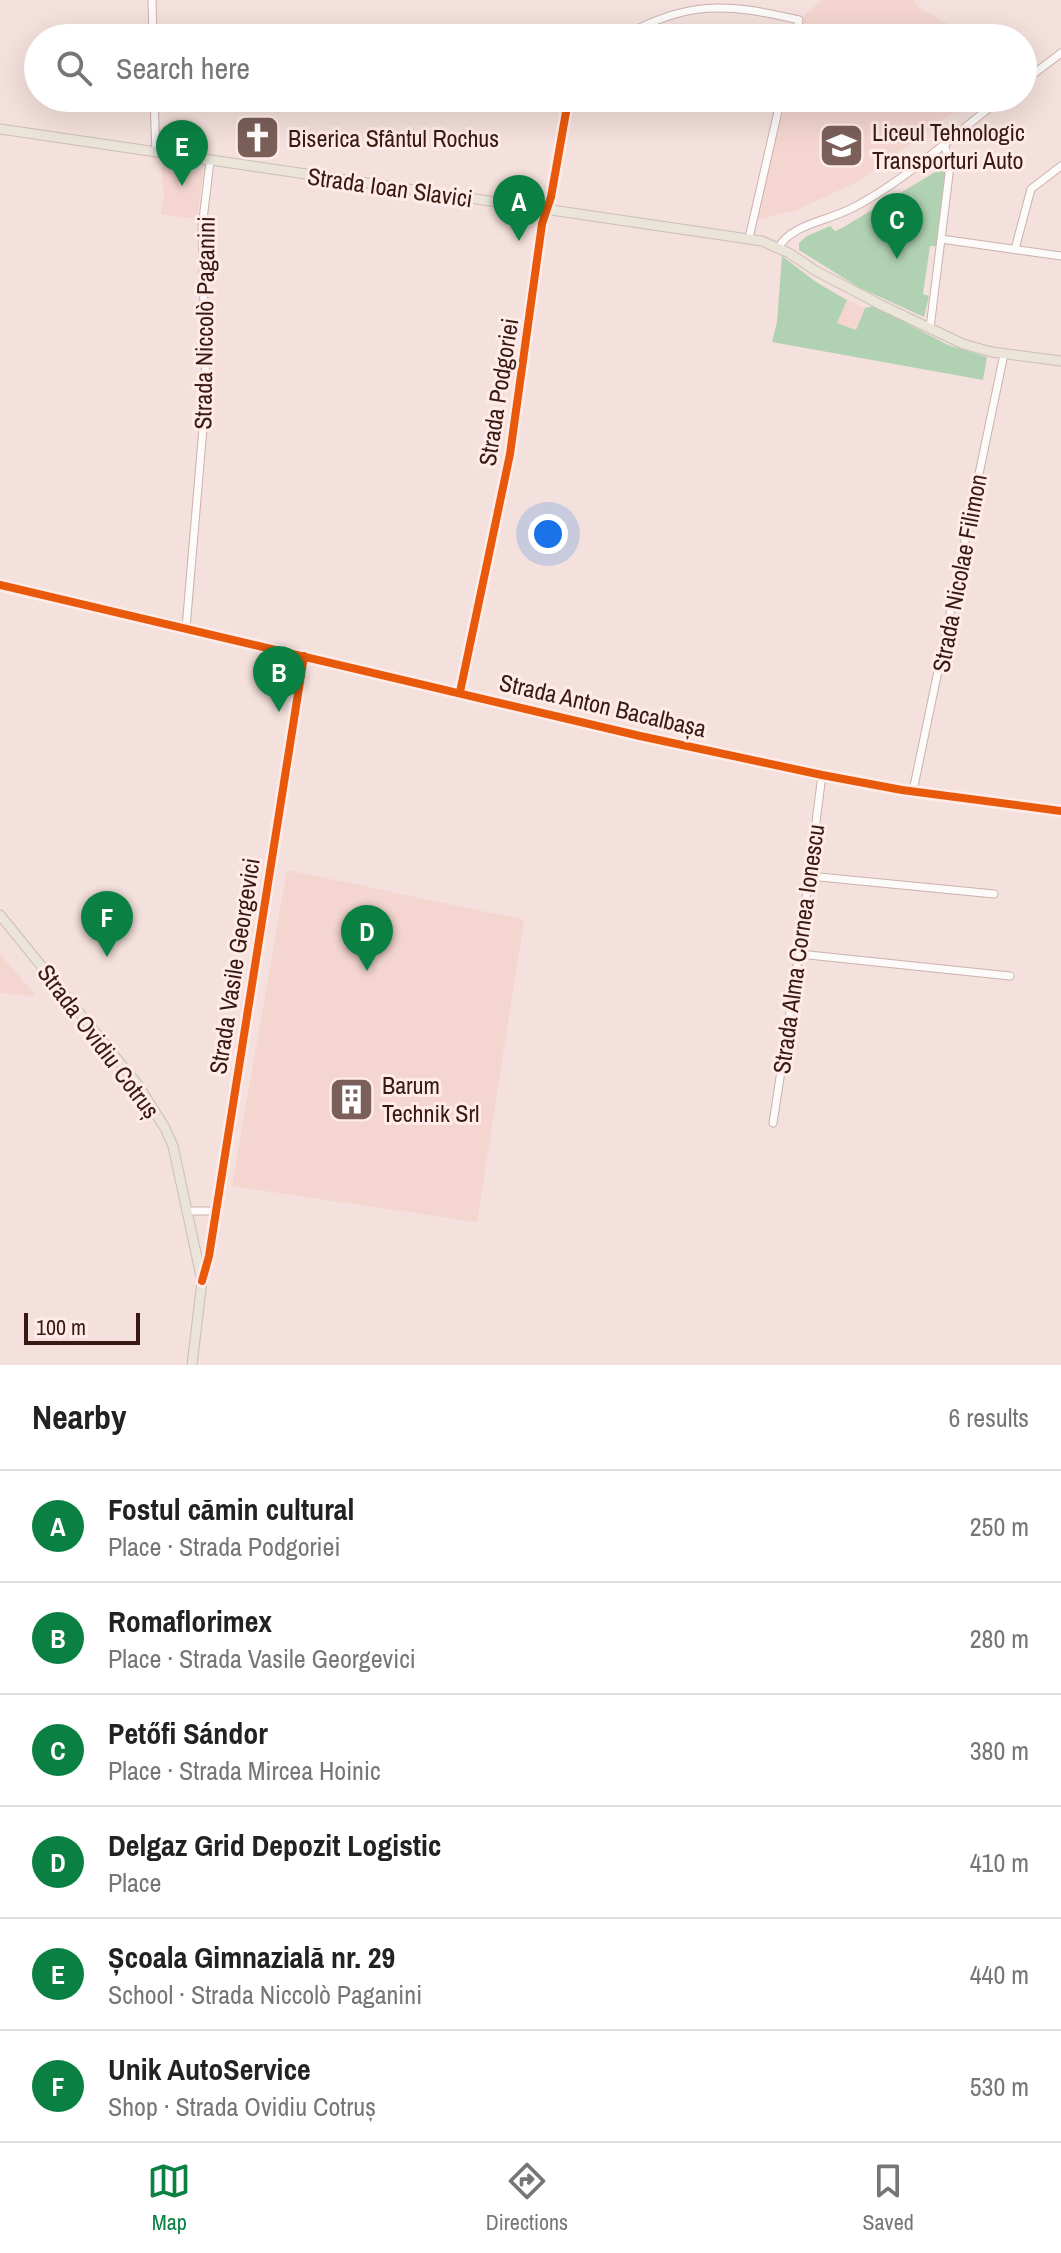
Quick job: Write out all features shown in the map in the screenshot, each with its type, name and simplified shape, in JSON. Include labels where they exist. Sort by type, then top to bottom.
[{"type":"main road","name":"Strada Ioan Slavici","points":[[0,129],[749,238],[779,247],[831,279],[963,344],[1004,354],[1061,361]]},
{"type":"main road","name":"Strada Ovidiu Cotruș","points":[[0,915],[152,1106],[173,1146],[202,1281],[192,1365]]},
{"type":"street","points":[[152,0],[153,24]]},
{"type":"street","points":[[646,24],[659,17],[704,6],[737,6],[799,20],[798,24]]},
{"type":"street","points":[[1037,71],[1061,53]]},
{"type":"street","points":[[155,112],[156,153]]},
{"type":"street","name":"Strada Podgoriei","points":[[460,692],[510,454],[542,224],[566,112]]},
{"type":"street","points":[[749,238],[778,112]]},
{"type":"street","points":[[779,247],[790,234],[847,211],[881,190],[984,112]]},
{"type":"street","points":[[930,328],[950,166],[944,142]]},
{"type":"street","name":"Strada Niccolò Paganini","points":[[186,628],[206,393],[202,228],[210,161]]},
{"type":"street","points":[[1015,249],[1031,189],[1061,166]]},
{"type":"street","points":[[941,239],[1061,256]]},
{"type":"street","name":"Strada Nicolae Filimon","points":[[913,791],[1004,354]]},
{"type":"street","name":"Strada Anton Bacalbașa","points":[[0,585],[640,736],[822,775],[1061,811]]},
{"type":"street","name":"Strada Vasile Georgevici","points":[[202,1281],[304,656]]},
{"type":"street","name":"Strada Alma Cornea Ionescu","points":[[773,1123],[822,775]]},
{"type":"street","points":[[809,876],[994,894]]},
{"type":"street","points":[[799,954],[1010,976]]},
{"type":"street","points":[[188,1211],[215,1211]]},
{"type":"shaded area","points":[[822,0],[914,0],[919,8],[948,24],[802,24],[805,14]]},
{"type":"shaded area","name":"Liceul Tehnologic Transporturi Auto","points":[[781,112],[954,112],[859,181],[797,210],[757,220]]},
{"type":"shaded area","points":[[161,166],[203,173],[197,219],[161,214],[164,196]]},
{"type":"shaded area","points":[[847,300],[865,308],[856,330],[837,323]]},
{"type":"shaded area","points":[[287,870],[524,920],[477,1222],[232,1186]]},
{"type":"shaded area","points":[[0,954],[36,996],[0,993]]},
{"type":"green space","points":[[942,168],[946,170],[936,246],[930,246],[923,294],[929,296],[924,317],[858,287],[799,250],[799,243],[807,236],[830,226],[835,231],[842,228]]},
{"type":"green space","points":[[782,256],[816,282],[847,300],[837,323],[856,330],[865,308],[874,306],[948,345],[987,357],[983,380],[772,342],[777,322]]},
{"type":"cycle path","points":[[460,692],[510,454],[542,224],[551,197],[566,112]]},
{"type":"cycle path","points":[[0,585],[640,736],[822,775],[902,790],[1061,811]]},
{"type":"cycle path","points":[[202,1281],[209,1256],[304,656]]},
{"type":"place","name":"Biserica Sfântul Rochus","points":[[257,138]]},
{"type":"place","name":"Liceul Tehnologic Transporturi Auto","points":[[841,146]]},
{"type":"place","name":"Școala Gimnazială nr. 29","points":[[182,186]]},
{"type":"place","name":"Fostul cămin cultural","points":[[519,241]]},
{"type":"place","name":"Petőfi Sándor","points":[[897,259]]},
{"type":"place","name":"Romaflorimex","points":[[279,712]]},
{"type":"place","name":"Unik AutoService","points":[[107,957]]},
{"type":"place","name":"Delgaz Grid Depozit Logistic","points":[[367,971]]},
{"type":"place","name":"Barum Technik Srl","points":[[351,1099]]}]
